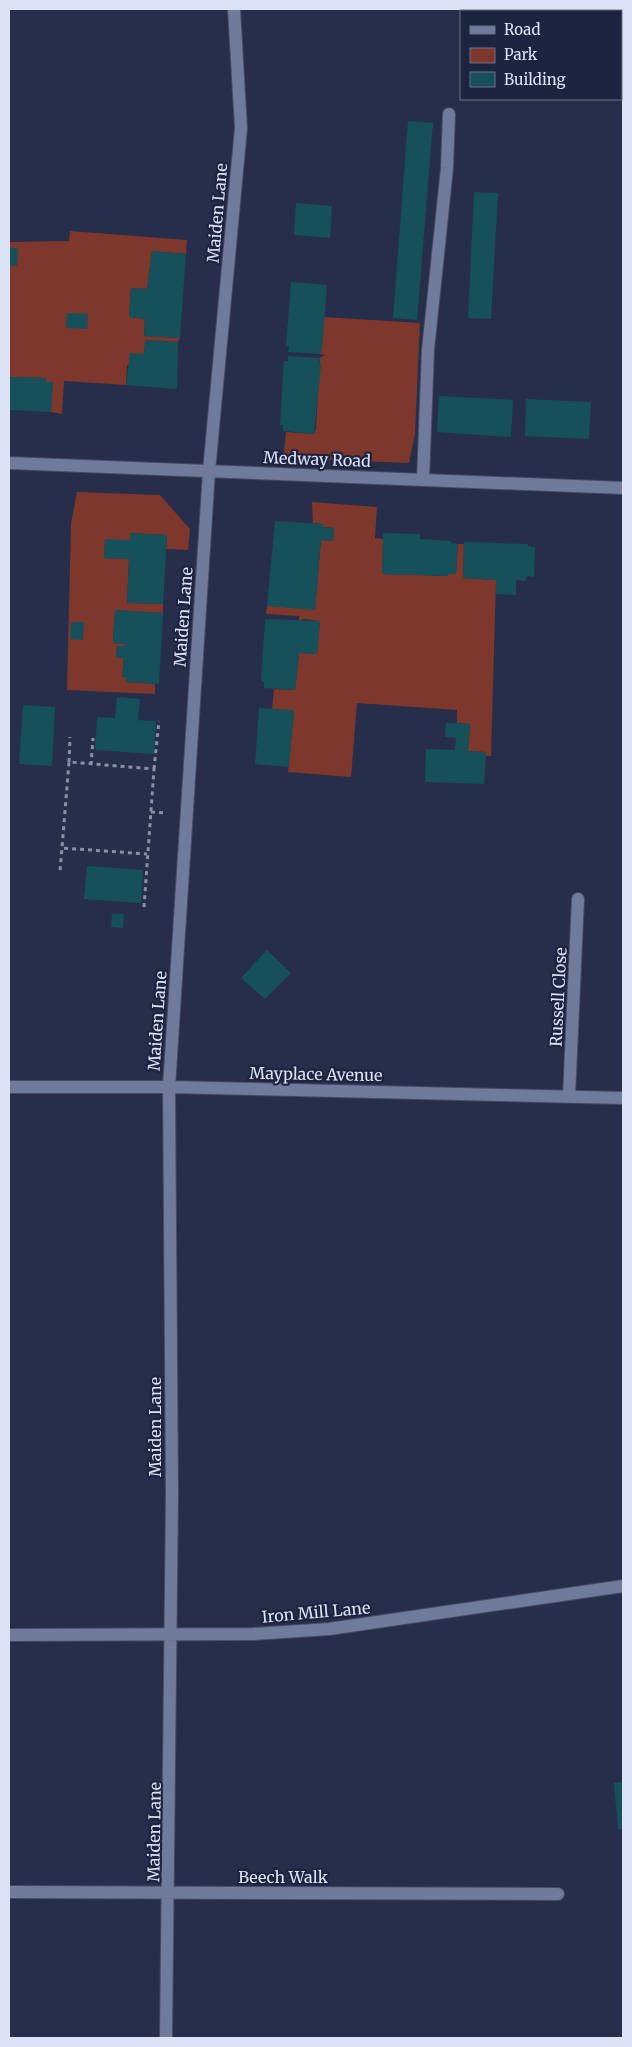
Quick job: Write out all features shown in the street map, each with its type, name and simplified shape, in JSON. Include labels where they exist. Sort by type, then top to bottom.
[{"type":"street","name":"Maiden Lane","points":[[166,2038],[171,1633],[169,1087],[209,470],[241,128],[234,9]]},
{"type":"street","points":[[423,480],[428,350],[446,168],[449,114]]},
{"type":"street","name":"Medway Road","points":[[9,463],[623,488]]},
{"type":"street","name":"Russell Close","points":[[569,1096],[578,899]]},
{"type":"street","name":"Mayplace Avenue","points":[[9,1087],[169,1087],[623,1098]]},
{"type":"street","name":"Iron Mill Lane","points":[[9,1635],[253,1634],[329,1629],[623,1586]]},
{"type":"street","name":"Beech Walk","points":[[9,1892],[558,1894]]},
{"type":"path","points":[[144,907],[158,721]]},
{"type":"path","points":[[60,870],[70,737]]},
{"type":"path","points":[[91,765],[93,738]]},
{"type":"path","points":[[69,762],[154,769]]},
{"type":"path","points":[[62,848],[147,854]]},
{"type":"green space","points":[[70,231],[187,240],[186,254],[152,251],[147,289],[131,288],[129,317],[145,319],[144,336],[180,338],[178,342],[146,340],[144,354],[127,366],[126,385],[64,381],[62,414],[51,412],[52,382],[46,382],[46,378],[9,377],[9,242],[69,241]]},
{"type":"green space","points":[[324,317],[420,323],[415,433],[409,463],[283,458],[286,432],[314,434],[316,428],[320,358],[325,355],[320,354]]},
{"type":"green space","points":[[77,492],[160,495],[190,529],[188,550],[166,549],[167,535],[130,533],[130,540],[105,540],[104,558],[129,559],[127,603],[163,604],[163,613],[115,610],[113,643],[125,644],[124,646],[117,646],[116,657],[124,658],[122,677],[126,677],[126,682],[155,684],[155,694],[67,690],[71,524]]},
{"type":"green space","points":[[312,502],[377,507],[375,538],[383,539],[382,574],[447,576],[448,574],[456,574],[458,544],[464,544],[463,578],[496,580],[491,756],[486,756],[485,752],[468,751],[470,724],[457,723],[457,710],[357,703],[351,777],[288,772],[294,711],[272,709],[274,689],[295,690],[299,653],[317,654],[320,621],[303,619],[299,621],[299,616],[266,614],[267,606],[315,609],[321,540],[333,541],[334,528],[323,527],[323,524],[313,523]]},
{"type":"building","points":[[408,121],[433,123],[417,320],[393,318]]},
{"type":"building","points":[[474,192],[498,193],[491,319],[468,318]]},
{"type":"building","points":[[296,203],[332,206],[330,238],[294,235]]},
{"type":"building","points":[[9,248],[18,248],[17,266],[9,266]]},
{"type":"building","points":[[152,251],[186,254],[180,338],[144,336],[145,319],[129,317],[131,288],[147,289]]},
{"type":"building","points":[[291,282],[327,285],[322,350],[320,350],[320,354],[288,352],[289,346],[286,346]]},
{"type":"building","points":[[67,313],[88,314],[87,329],[66,328]]},
{"type":"building","points":[[145,340],[178,342],[177,389],[126,385],[130,353],[144,354]]},
{"type":"building","points":[[288,356],[320,358],[314,434],[283,431],[283,425],[280,425],[284,361],[288,361]]},
{"type":"building","points":[[9,377],[46,378],[46,382],[53,382],[51,412],[9,410]]},
{"type":"building","points":[[439,396],[513,400],[511,437],[437,432]]},
{"type":"building","points":[[526,399],[591,402],[589,439],[525,436]]},
{"type":"building","points":[[275,521],[323,524],[323,527],[334,528],[333,541],[321,540],[315,610],[267,606]]},
{"type":"building","points":[[130,533],[167,535],[163,604],[127,603],[129,559],[104,558],[105,539],[130,540]]},
{"type":"building","points":[[383,533],[420,534],[420,539],[451,541],[451,543],[458,544],[456,574],[448,574],[448,576],[382,574]]},
{"type":"building","points":[[464,542],[528,544],[528,546],[535,547],[534,577],[527,576],[526,581],[516,580],[516,595],[496,594],[496,580],[463,578]]},
{"type":"building","points":[[115,610],[163,613],[159,684],[126,682],[126,677],[122,677],[124,658],[116,657],[117,646],[124,646],[125,644],[113,643]]},
{"type":"building","points":[[265,619],[320,621],[317,654],[299,653],[295,690],[264,688],[264,682],[261,682]]},
{"type":"building","points":[[71,622],[84,622],[83,640],[70,639]]},
{"type":"building","points":[[117,697],[140,699],[138,720],[156,721],[154,754],[95,750],[97,717],[115,718]]},
{"type":"building","points":[[23,705],[55,707],[52,766],[19,764]]},
{"type":"building","points":[[259,708],[294,710],[289,767],[255,764]]},
{"type":"building","points":[[446,723],[470,724],[468,751],[486,752],[484,784],[425,782],[426,749],[455,750],[456,738],[445,737]]},
{"type":"building","points":[[87,866],[143,870],[141,903],[84,899]]},
{"type":"building","points":[[112,914],[124,914],[123,928],[111,927]]},
{"type":"building","points":[[267,950],[291,973],[265,999],[241,978]]},
{"type":"building","points":[[623,1782],[623,1829],[618,1829],[614,1783]]}]
